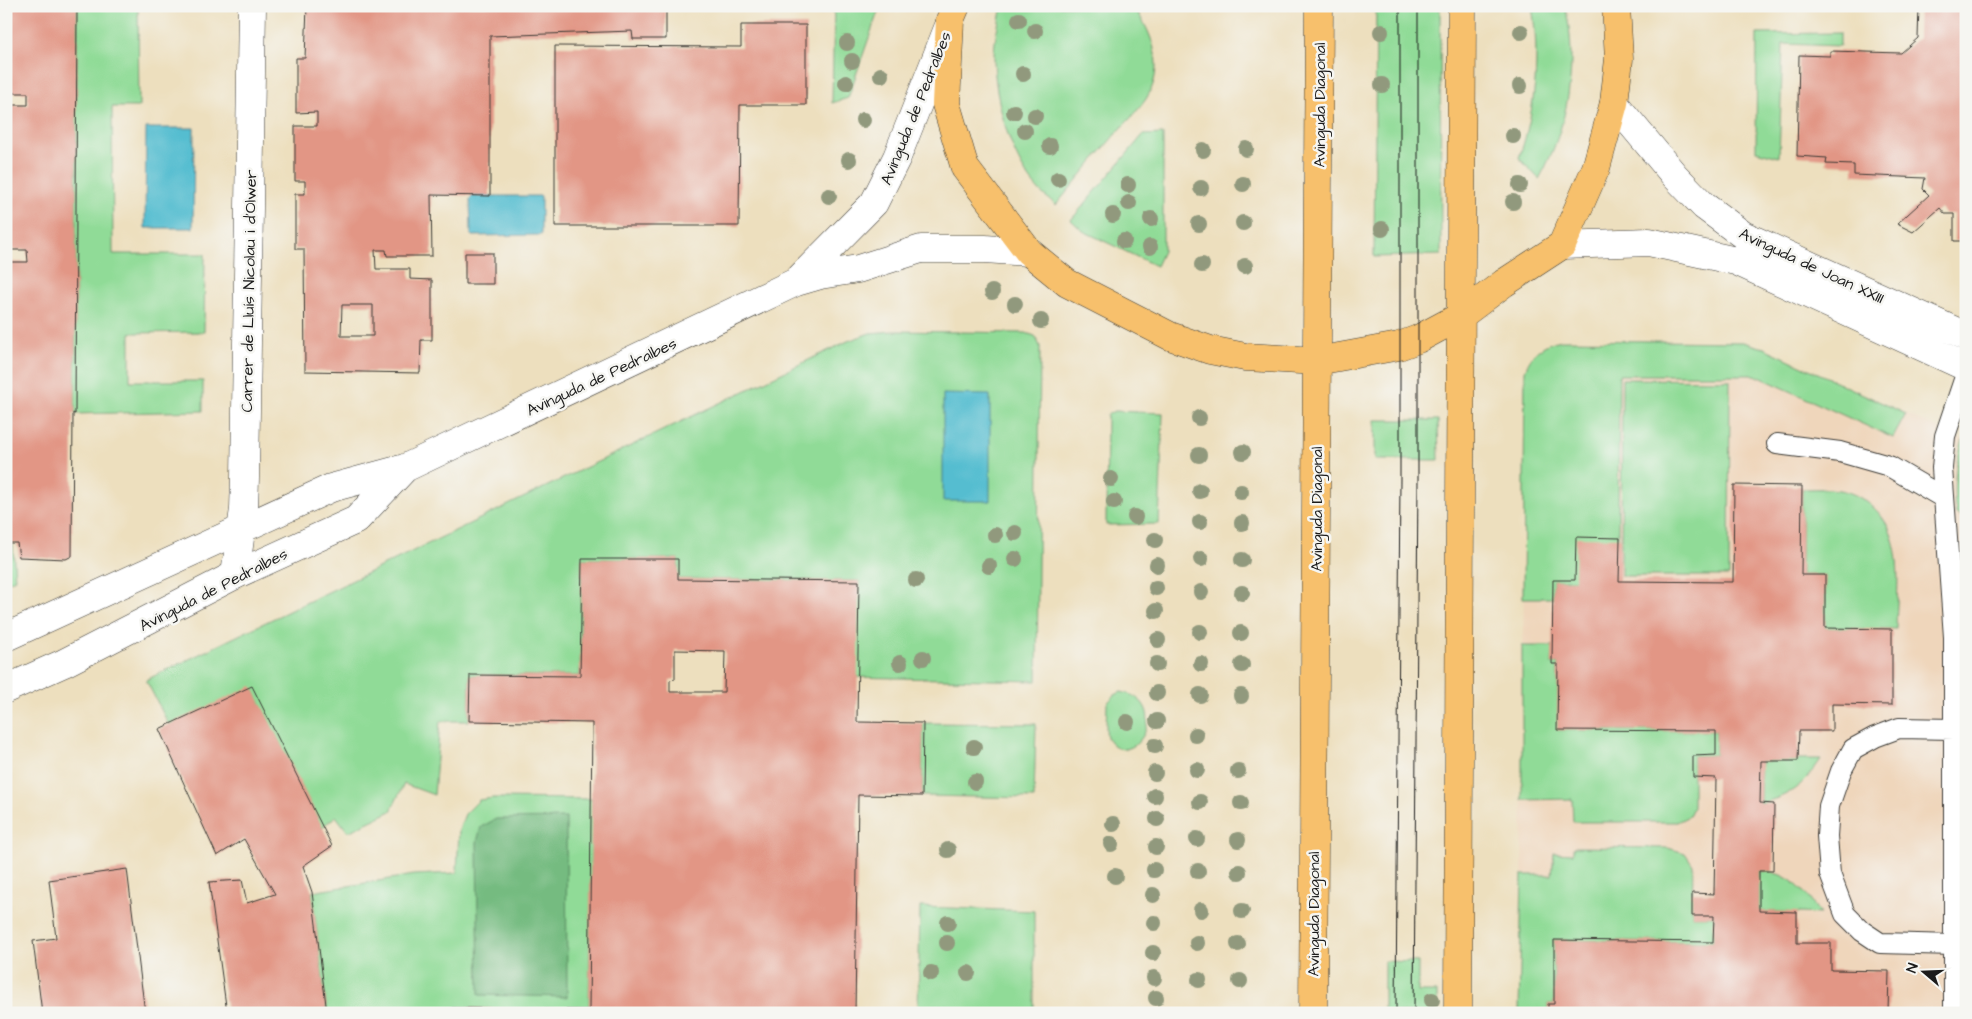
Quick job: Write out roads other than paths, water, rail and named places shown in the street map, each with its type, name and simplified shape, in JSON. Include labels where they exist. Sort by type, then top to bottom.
[{"type":"main road","name":"Avinguda Diagonal","points":[[1313,1013],[1320,6]]},
{"type":"main road","points":[[1458,1013],[1462,6]]},
{"type":"main road","points":[[953,13],[946,104],[965,168],[1028,252],[1067,283],[1170,336],[1210,350],[1245,356],[1317,360],[1399,346],[1418,339],[1460,318],[1510,279],[1562,245],[1596,168],[1614,104],[1619,59],[1616,6]]},
{"type":"street","name":"Carrer de Lluís Nicolau i d'Olwer","points":[[236,575],[242,528],[245,478],[252,6]]},
{"type":"street","name":"Avinguda de Pedralbes","points":[[796,282],[874,203],[897,157],[953,13]]},
{"type":"street","name":"Avinguda de Joan XXIII","points":[[1614,104],[1675,176],[1704,206],[1743,235],[1966,336]]},
{"type":"street","name":"Avinguda de Joan XXIII","points":[[1562,245],[1649,242],[1736,262],[1966,367]]},
{"type":"street","name":"Avinguda de Pedralbes","points":[[6,637],[330,488],[405,468],[796,282],[820,275],[858,269],[921,249],[985,249],[1028,252]]},
{"type":"street","name":"Avinguda de Pedralbes","points":[[6,690],[82,654],[236,575],[356,520],[405,468]]},
{"type":"lane","points":[[1960,638],[1942,497],[1942,468],[1945,436],[1966,374]]},
{"type":"lane","points":[[1776,444],[1840,452],[1889,466],[1942,497]]},
{"type":"lane","points":[[1954,1013],[1954,729],[1960,638],[1959,596],[1966,569]]},
{"type":"lane","points":[[1954,729],[1899,728],[1875,737],[1853,749],[1841,771],[1829,806],[1827,836],[1830,874],[1845,914],[1862,931],[1880,943],[1954,945]]},
{"type":"water","points":[[146,128],[194,128],[193,228],[145,228]]},
{"type":"water","points":[[472,196],[541,196],[541,235],[472,236],[470,199]]},
{"type":"water","points":[[943,394],[990,395],[990,501],[943,501]]},
{"type":"tram line","points":[[1396,1013],[1400,478],[1400,6]]},
{"type":"tram line","points":[[1414,1013],[1418,478],[1418,6]]}]
